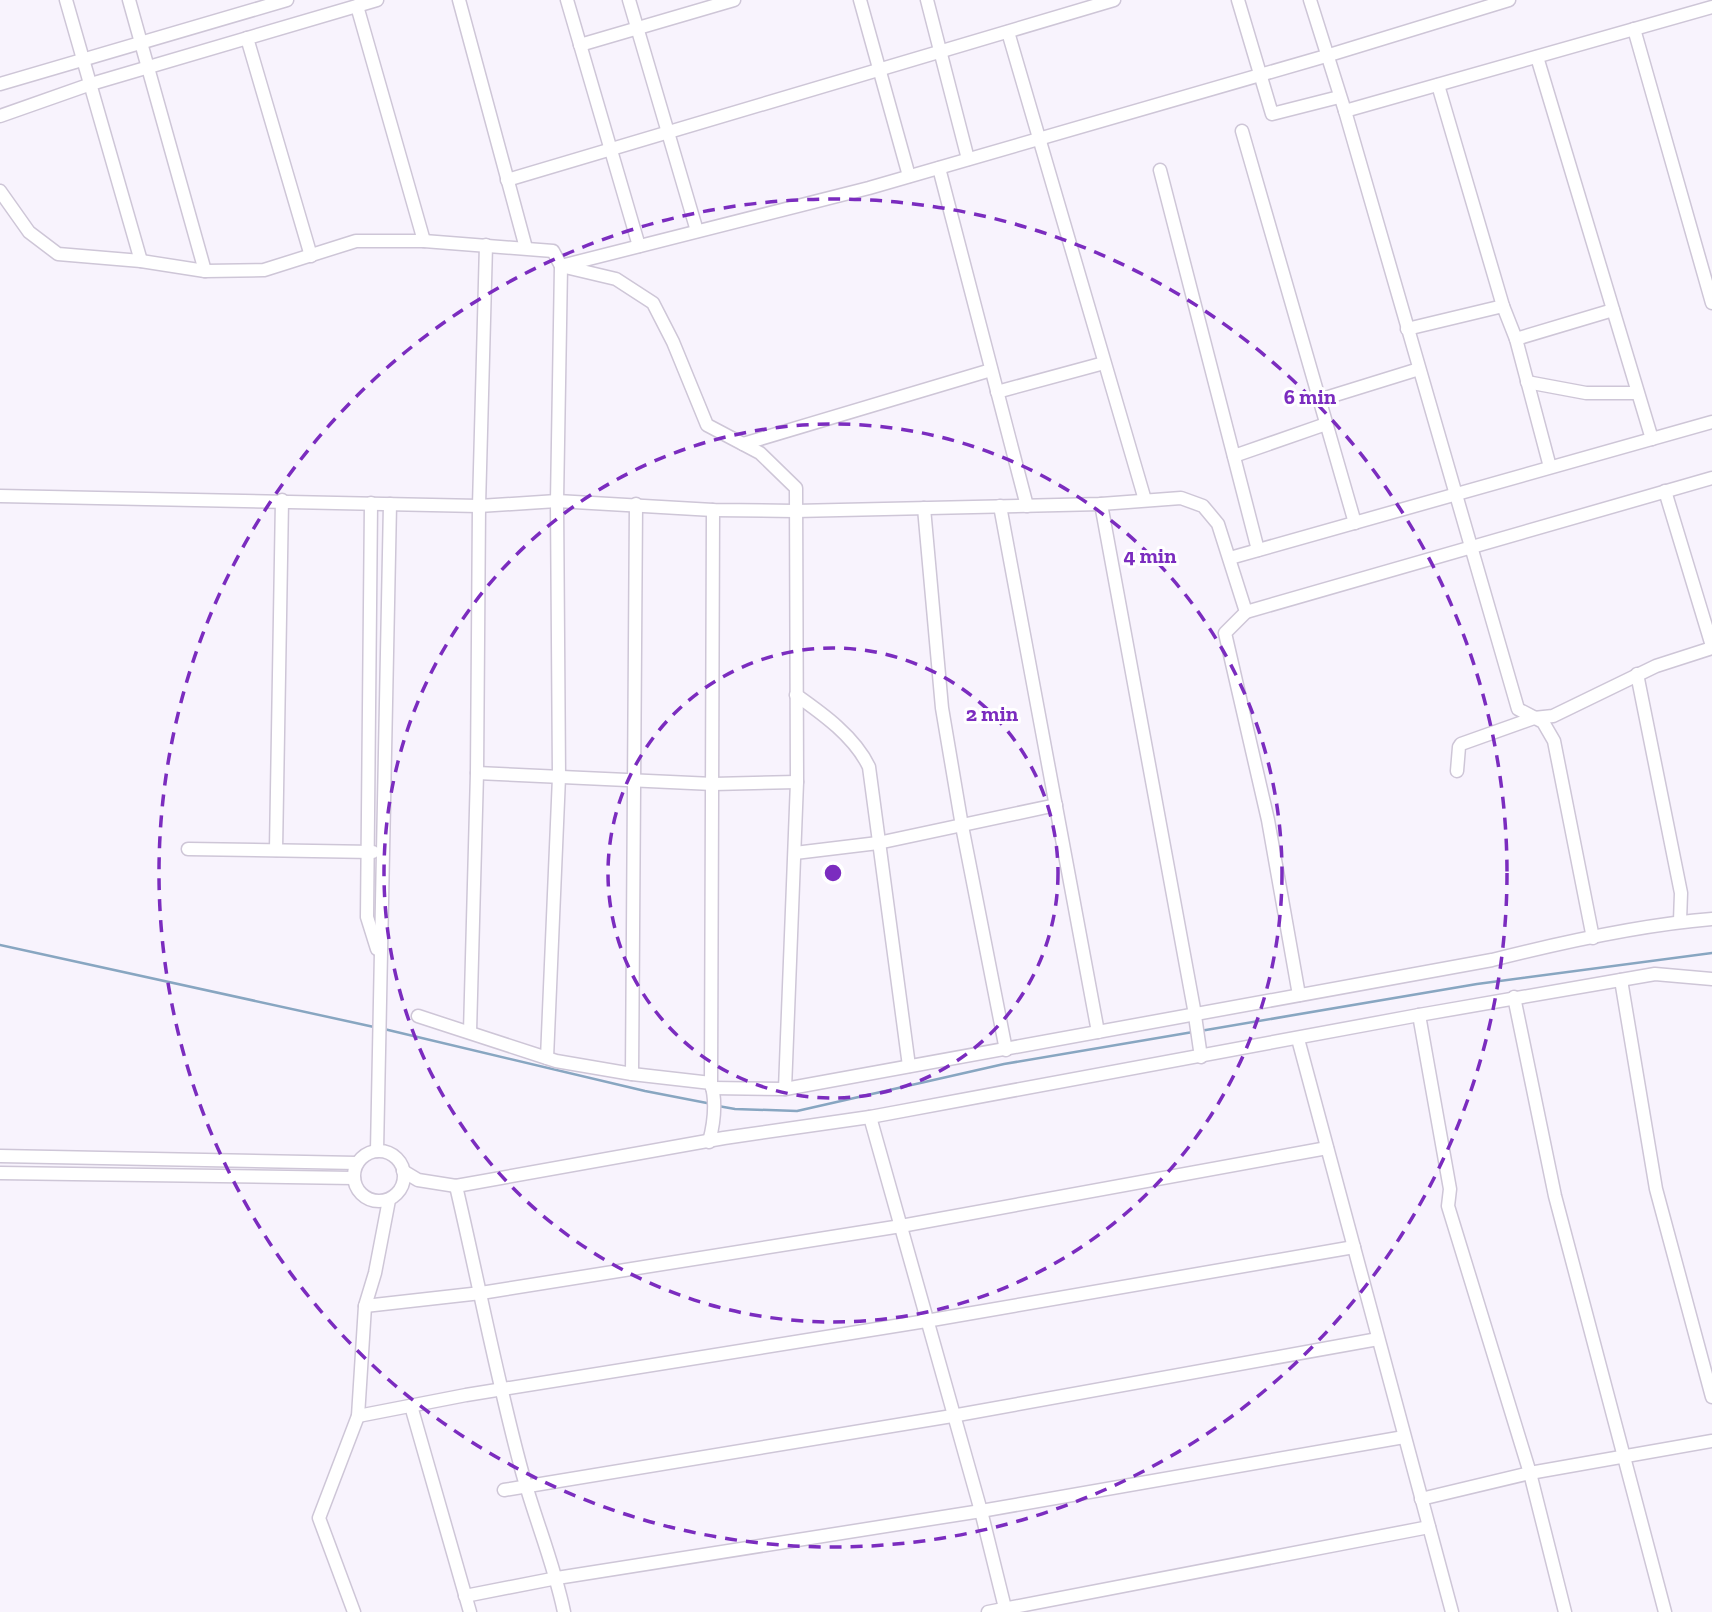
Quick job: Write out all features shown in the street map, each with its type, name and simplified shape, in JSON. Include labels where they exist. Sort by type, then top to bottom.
[{"type":"street","points":[[66,0],[141,261]]},
{"type":"street","points":[[129,0],[205,271]]},
{"type":"street","points":[[0,84],[287,0]]},
{"type":"street","points":[[0,116],[91,84],[377,0]]},
{"type":"street","points":[[458,0],[526,248]]},
{"type":"street","points":[[567,0],[639,246]]},
{"type":"street","points":[[629,0],[697,231]]},
{"type":"street","points":[[580,45],[734,0]]},
{"type":"street","points":[[860,0],[909,176]]},
{"type":"street","points":[[927,0],[968,159]]},
{"type":"street","points":[[1238,0],[1272,114],[1339,97]]},
{"type":"street","points":[[1310,0],[1345,111],[1518,709],[1543,722],[1554,741],[1593,938]]},
{"type":"street","points":[[561,265],[939,168],[1509,0]]},
{"type":"street","points":[[507,180],[1107,1]]},
{"type":"street","points":[[357,6],[424,241]]},
{"type":"street","points":[[1345,111],[1712,7]]},
{"type":"street","points":[[1634,29],[1712,303]]},
{"type":"street","points":[[1008,32],[1145,500]]},
{"type":"street","points":[[247,38],[311,256]]},
{"type":"street","points":[[1537,57],[1652,439]]},
{"type":"street","points":[[1438,85],[1503,306],[1516,339],[1550,467]]},
{"type":"street","points":[[1241,131],[1355,523]]},
{"type":"street","points":[[939,168],[1027,506]]},
{"type":"street","points":[[1160,170],[1258,550]]},
{"type":"street","points":[[0,191],[29,232],[58,254],[141,261],[205,271],[264,270],[356,241],[424,241],[554,251],[561,265],[557,501],[559,776],[547,1058]]},
{"type":"street","points":[[470,1032],[486,245]]},
{"type":"street","points":[[561,265],[616,279],[653,303],[673,342],[707,425],[760,453],[796,488],[797,782],[785,1089]]},
{"type":"street","points":[[1407,329],[1503,306]]},
{"type":"street","points":[[1516,339],[1614,310]]},
{"type":"street","points":[[997,392],[1104,362]]},
{"type":"street","points":[[1319,400],[1419,369]]},
{"type":"street","points":[[744,444],[991,370]]},
{"type":"street","points":[[1528,382],[1586,393],[1637,393]]},
{"type":"street","points":[[1230,558],[1712,422]]},
{"type":"street","points":[[1234,456],[1326,424]]},
{"type":"street","points":[[1299,995],[1268,820],[1225,633],[1246,612],[1712,478]]},
{"type":"street","points":[[1457,771],[1461,744],[1534,718],[1553,716],[1637,674],[1712,647],[1665,491]]},
{"type":"street","points":[[0,496],[480,506],[557,501],[713,510],[795,511],[1101,504],[1181,498],[1203,506],[1218,524],[1246,612]]},
{"type":"street","points":[[275,850],[282,500]]},
{"type":"street","points":[[371,503],[367,917],[381,961]]},
{"type":"street","points":[[377,1151],[390,504]]},
{"type":"street","points":[[632,1074],[636,504]]},
{"type":"street","points":[[1101,504],[1201,1057]]},
{"type":"street","points":[[1000,506],[1098,1032]]},
{"type":"street","points":[[924,508],[942,708],[1006,1050]]},
{"type":"street","points":[[709,1142],[714,1123],[713,510]]},
{"type":"street","points":[[1637,674],[1681,893],[1680,921]]},
{"type":"street","points":[[796,695],[816,709],[861,751],[869,767],[909,1066]]},
{"type":"street","points":[[477,773],[713,784],[797,782]]},
{"type":"street","points":[[795,853],[878,843],[1056,805]]},
{"type":"street","points":[[188,849],[383,852]]},
{"type":"street","points":[[418,1016],[547,1058],[712,1089],[785,1089],[1195,1016],[1492,960],[1680,921],[1712,919]]},
{"type":"street","points":[[403,1171],[418,1180],[456,1186],[870,1117],[1655,974],[1712,979]]},
{"type":"street","points":[[1621,980],[1656,1189],[1712,1397]]},
{"type":"street","points":[[1514,998],[1555,1196],[1665,1612]]},
{"type":"street","points":[[1419,1015],[1450,1189],[1448,1206],[1530,1473],[1565,1612]]},
{"type":"street","points":[[1298,1039],[1452,1612]]},
{"type":"street","points":[[870,1117],[952,1416],[981,1511],[1005,1611]]},
{"type":"street","points":[[365,1307],[481,1293],[901,1226],[1327,1149]]},
{"type":"street","points":[[354,1612],[319,1518],[358,1416],[365,1307],[375,1273],[389,1200],[402,1184],[401,1164],[391,1154],[377,1151],[369,1153],[357,1163],[354,1178],[360,1192],[369,1199],[389,1200]]},
{"type":"street","points":[[0,1156],[357,1163]]},
{"type":"street","points":[[0,1173],[354,1178]]},
{"type":"street","points":[[456,1186],[500,1390],[526,1486],[557,1578],[564,1612]]},
{"type":"street","points":[[358,1416],[1354,1247]]},
{"type":"street","points":[[504,1490],[952,1416],[1378,1339]]},
{"type":"street","points":[[411,1406],[470,1612]]},
{"type":"street","points":[[465,1596],[557,1578],[981,1511],[1404,1437]]},
{"type":"street","points":[[1421,1499],[1530,1473],[1712,1441]]},
{"type":"street","points":[[988,1612],[1005,1611],[1429,1527]]},
{"type":"waterway","points":[[0,945],[374,1027]]},
{"type":"waterway","points":[[1200,1031],[1477,984],[1712,953]]},
{"type":"waterway","points":[[384,1029],[645,1091],[712,1104]]},
{"type":"waterway","points":[[718,1106],[797,1111],[1004,1064],[1193,1032]]}]
